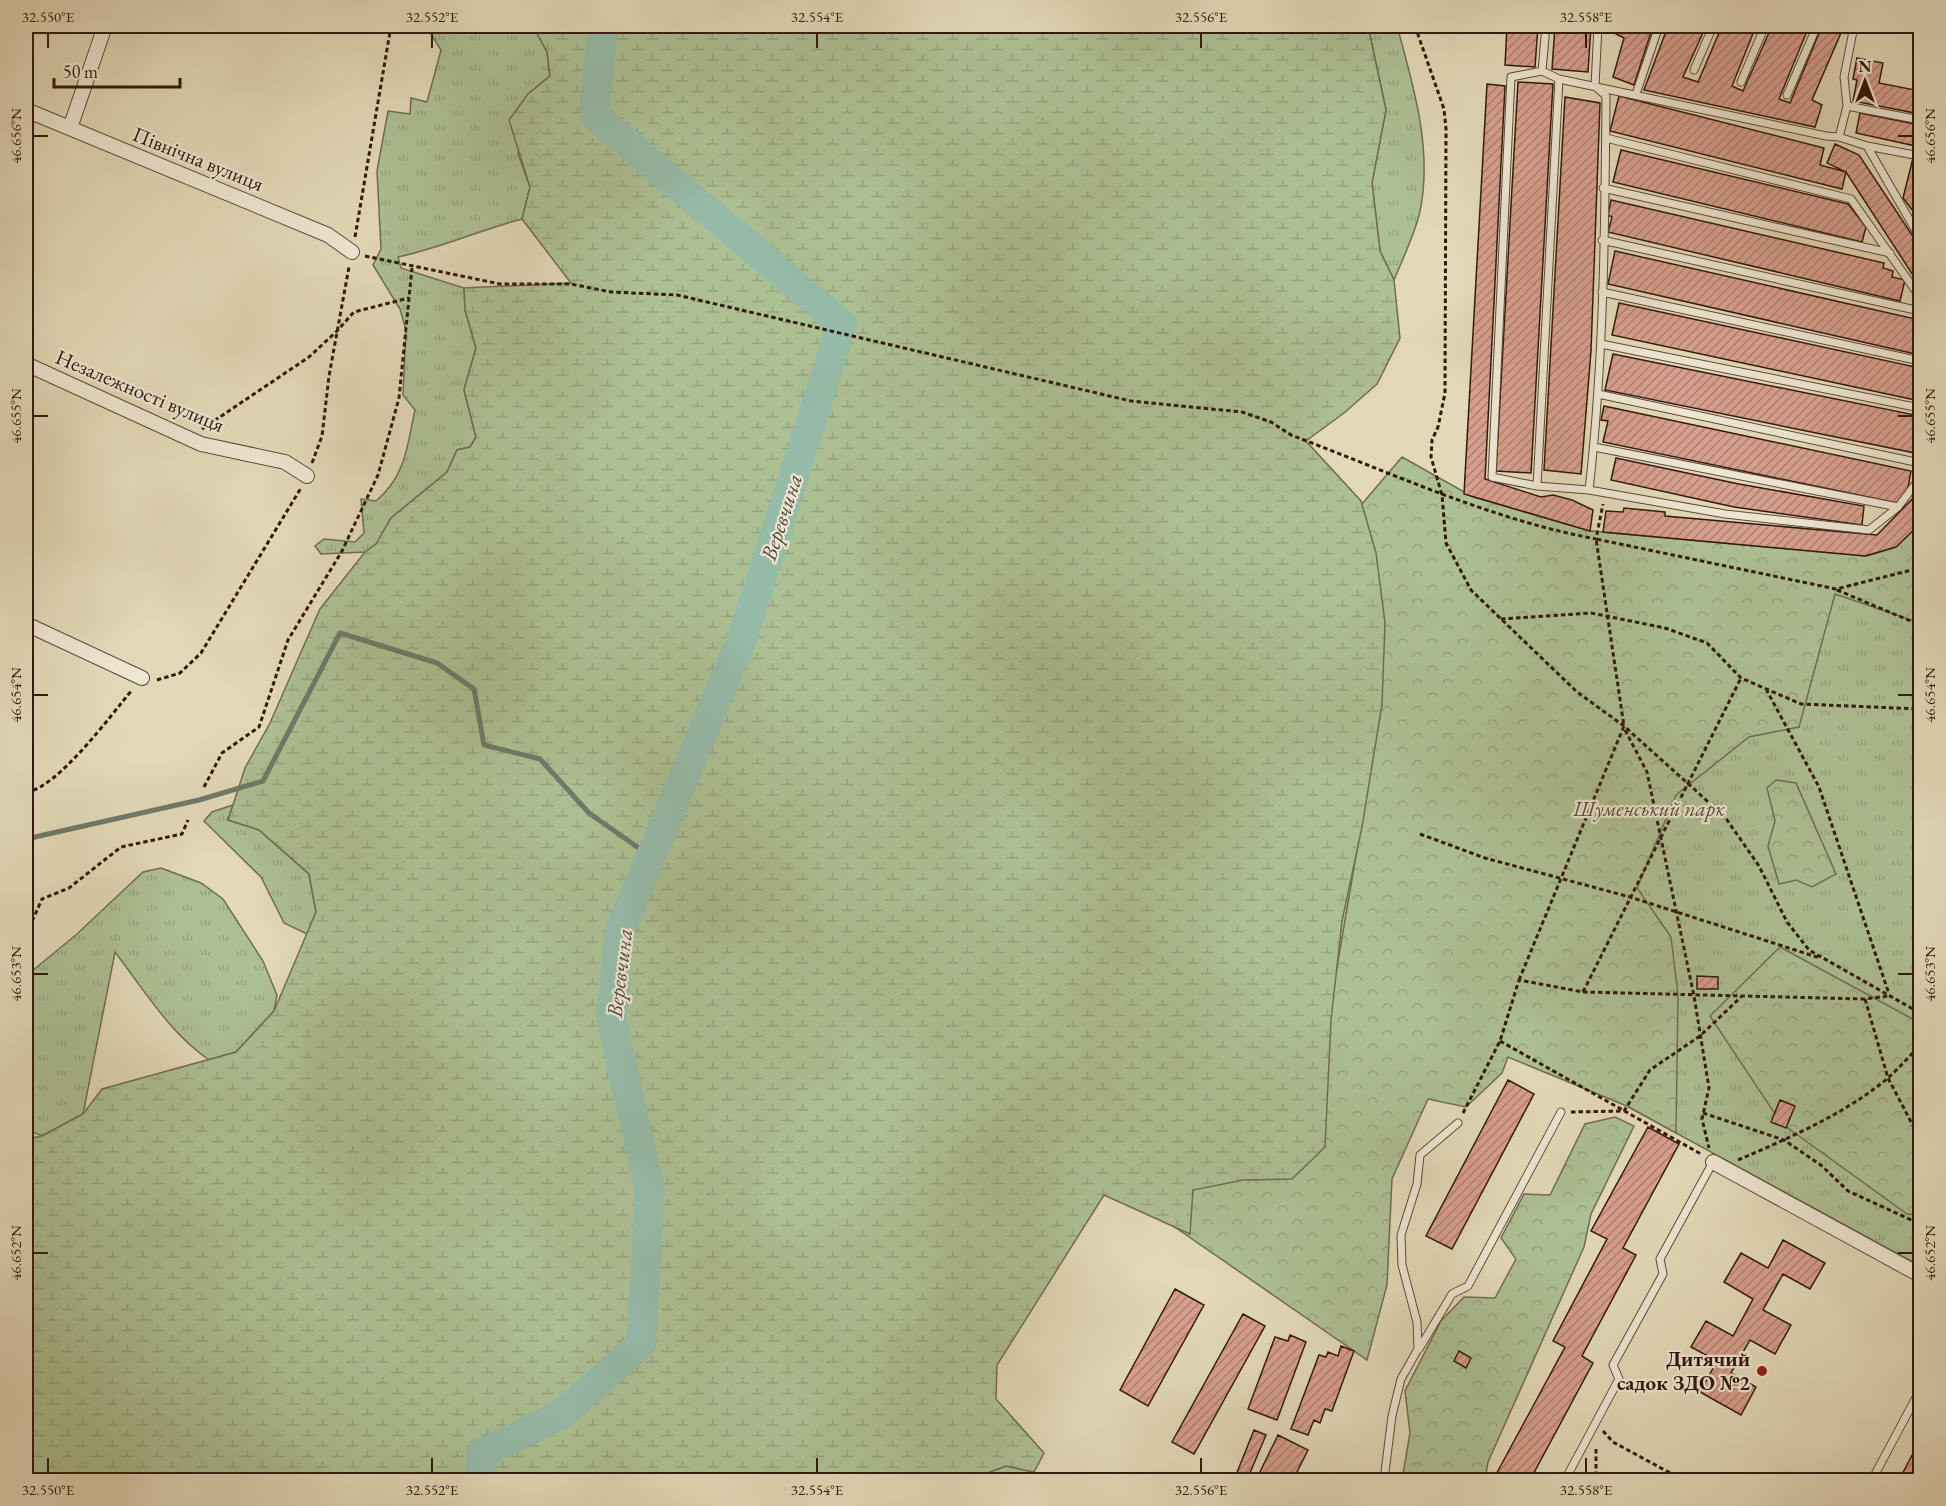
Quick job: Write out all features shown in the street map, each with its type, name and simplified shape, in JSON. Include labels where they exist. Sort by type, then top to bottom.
[{"type":"street","points":[[70,128],[105,26]]},
{"type":"street","name":"Північна вулиця","points":[[26,110],[328,235],[352,252]]},
{"type":"street","name":"Незалежності вулиця","points":[[26,364],[201,444],[285,462],[307,476]]},
{"type":"street","points":[[26,624],[142,678]]},
{"type":"street","points":[[1718,1164],[1920,1275]]},
{"type":"lane","points":[[1542,71],[1546,26]]},
{"type":"lane","points":[[1595,86],[1598,26]]},
{"type":"lane","points":[[1636,94],[1659,26]]},
{"type":"lane","points":[[1694,70],[1713,26]]},
{"type":"lane","points":[[1741,82],[1765,26]]},
{"type":"lane","points":[[1787,95],[1817,26]]},
{"type":"lane","points":[[1839,137],[1847,106],[1844,78],[1854,26]]},
{"type":"lane","points":[[1920,156],[1636,94],[1559,80],[1542,71],[1511,77],[1492,477],[1537,486],[1589,490],[1725,514],[1869,530],[1898,507],[1920,478]]},
{"type":"lane","points":[[1537,486],[1559,80]]},
{"type":"lane","points":[[1589,490],[1601,344],[1606,138],[1606,96],[1595,86]]},
{"type":"lane","points":[[1847,106],[1920,120]]},
{"type":"lane","points":[[1606,138],[1851,199],[1920,297]]},
{"type":"lane","points":[[1867,146],[1920,238]]},
{"type":"lane","points":[[1603,188],[1890,253]]},
{"type":"lane","points":[[1602,240],[1920,310]]},
{"type":"lane","points":[[1602,292],[1920,361]]},
{"type":"lane","points":[[1601,344],[1920,408]]},
{"type":"lane","points":[[1598,394],[1920,464]]},
{"type":"lane","points":[[1594,447],[1898,507]]},
{"type":"lane","points":[[1384,1480],[1392,1416],[1401,1379],[1452,1294],[1468,1286],[1561,1112]]},
{"type":"lane","points":[[1418,1349],[1417,1322],[1402,1265],[1401,1235],[1417,1184],[1420,1155],[1458,1123]]},
{"type":"lane","points":[[1565,1480],[1618,1379],[1613,1365],[1663,1274],[1660,1259],[1718,1164]]},
{"type":"lane","points":[[1872,1480],[1920,1390]]},
{"type":"path","points":[[26,792],[36,791],[72,761],[142,678],[159,680],[180,673],[201,653],[292,505],[307,476],[322,436],[337,332],[391,26]]},
{"type":"path","points":[[1415,26],[1444,109],[1446,129],[1445,393],[1432,440],[1431,457],[1442,495],[1446,543],[1471,590],[1577,692],[1624,726],[1725,817],[1759,866],[1787,922],[1809,950],[1920,1012]]},
{"type":"path","points":[[352,252],[412,267],[500,284],[571,284],[611,292],[677,296],[1131,401],[1242,412],[1271,422],[1291,435],[1442,495],[1561,533],[1836,589],[1920,625]]},
{"type":"path","points":[[204,787],[222,753],[258,727],[288,640],[342,551],[378,475],[399,399],[412,267]]},
{"type":"path","points":[[188,438],[309,357],[337,332],[354,312],[409,298]]},
{"type":"path","points":[[1605,493],[1596,539],[1624,726],[1647,772],[1694,996],[1709,1088],[1702,1119],[1718,1164]]},
{"type":"path","points":[[1836,589],[1920,568]]},
{"type":"path","points":[[1501,619],[1591,613],[1665,628],[1707,643],[1741,678],[1801,704],[1920,709]]},
{"type":"path","points":[[1583,992],[1741,678]]},
{"type":"path","points":[[1765,688],[1819,787],[1890,996]]},
{"type":"path","points":[[1458,1123],[1500,1041],[1519,980],[1624,726]]},
{"type":"path","points":[[26,934],[42,899],[69,888],[121,847],[182,834],[188,820]]},
{"type":"path","points":[[1420,834],[1485,858],[1630,897],[1824,960]]},
{"type":"path","points":[[1519,980],[1583,992],[1865,999],[1890,996]]},
{"type":"path","points":[[1624,1111],[1650,1070],[1700,1036],[1742,997]]},
{"type":"path","points":[[1865,999],[1888,1078],[1920,1139]]},
{"type":"path","points":[[1500,1041],[1718,1164],[1784,1140],[1862,1097],[1888,1078],[1920,1045]]},
{"type":"path","points":[[1561,1112],[1624,1111]]},
{"type":"path","points":[[1703,1112],[1784,1140],[1822,1166],[1848,1191],[1920,1224]]},
{"type":"path","points":[[1595,1423],[1596,1480]]},
{"type":"path","points":[[1595,1423],[1613,1442],[1683,1480]]},
{"type":"green space","points":[[426,26],[533,26],[547,52],[550,76],[528,94],[518,154],[530,187],[522,219],[398,257],[401,268],[464,288],[465,310],[476,348],[464,390],[476,437],[470,447],[457,450],[447,472],[391,518],[376,544],[365,552],[321,554],[315,546],[324,539],[355,542],[364,533],[361,499],[376,501],[394,481],[404,460],[415,410],[403,395],[406,330],[400,309],[373,265],[381,249],[377,171],[388,111],[410,114],[411,98],[427,102],[441,50]]},
{"type":"green space","points":[[533,26],[1368,26],[1386,110],[1372,183],[1380,251],[1394,280],[1400,338],[1377,384],[1344,413],[1306,441],[1361,501],[1376,553],[1385,623],[1382,704],[1362,827],[1342,921],[1331,1020],[1325,1147],[1292,1179],[1243,1180],[1193,1190],[1190,1234],[1104,1195],[997,1365],[996,1399],[1044,1453],[1034,1472],[1006,1466],[968,1480],[26,1480],[26,1139],[42,1136],[83,1114],[102,1089],[236,1052],[274,1011],[316,912],[309,874],[259,830],[228,820],[245,768],[270,723],[320,609],[365,552],[376,544],[391,518],[447,472],[457,450],[470,447],[476,437],[464,390],[476,348],[465,310],[464,288],[571,283],[522,219],[530,187],[509,120],[528,94],[550,76],[547,52]]},
{"type":"green space","points":[[1368,26],[1397,26],[1415,94],[1423,141],[1424,165],[1420,211],[1394,280],[1380,251],[1372,182],[1386,110]]},
{"type":"green space","points":[[1402,457],[1473,497],[1590,531],[1867,556],[1893,548],[1920,524],[1920,623],[1835,594],[1799,727],[1749,737],[1676,795],[1637,888],[1671,937],[1678,995],[1676,1133],[1629,1107],[1508,1057],[1502,1073],[1466,1107],[1428,1099],[1392,1179],[1387,1285],[1367,1360],[1169,1223],[1225,1073],[1336,973],[1382,704],[1362,504]]},
{"type":"green space","name":"Шуменський парк","points":[[1410,478],[1590,531],[1865,556],[1896,547],[1920,524],[1920,1266],[1509,1042],[1269,976]]},
{"type":"green space","points":[[1776,780],[1796,783],[1836,874],[1812,887],[1796,880],[1779,884],[1768,846],[1775,821],[1767,788]]},
{"type":"green space","points":[[233,805],[228,820],[259,830],[309,874],[316,912],[307,934],[284,923],[261,877],[204,821],[212,812]]},
{"type":"green space","points":[[161,868],[201,883],[223,899],[263,961],[277,995],[274,1011],[236,1052],[209,1060],[169,1024],[115,952],[83,1114],[42,1136],[26,1129],[26,976],[77,934],[143,872]]},
{"type":"green space","points":[[1780,947],[1920,1023],[1920,1215],[1907,1214],[1781,1123],[1710,1016]]},
{"type":"green space","points":[[1615,1117],[1634,1126],[1591,1214],[1584,1247],[1488,1462],[1485,1480],[1402,1480],[1410,1433],[1405,1391],[1441,1321],[1464,1297],[1495,1298],[1516,1259],[1501,1238],[1524,1194],[1550,1195],[1585,1124]]},
{"type":"green space","points":[[1006,1466],[1034,1472],[1049,1480],[968,1480]]},
{"type":"building","points":[[1507,26],[1538,26],[1535,67],[1505,65]]},
{"type":"building","points":[[1555,26],[1591,26],[1588,72],[1552,69]]},
{"type":"building","points":[[1612,26],[1653,26],[1634,85],[1613,77],[1624,38],[1610,31]]},
{"type":"building","points":[[1668,26],[1706,26],[1683,77],[1698,82],[1722,26],[1756,26],[1732,86],[1743,91],[1772,26],[1809,26],[1779,99],[1790,103],[1822,26],[1844,26],[1812,100],[1822,105],[1815,127],[1644,90]]},
{"type":"building","points":[[1857,58],[1883,63],[1879,83],[1920,91],[1920,114],[1853,101],[1857,80],[1853,79]]},
{"type":"building","points":[[1518,82],[1553,84],[1531,473],[1496,471]]},
{"type":"building","points":[[1487,84],[1505,86],[1485,479],[1541,497],[1553,495],[1572,500],[1593,510],[1590,531],[1464,494]]},
{"type":"building","points":[[1619,96],[1824,148],[1820,165],[1846,172],[1842,189],[1610,131]]},
{"type":"building","points":[[1565,97],[1600,103],[1591,351],[1581,474],[1544,470]]},
{"type":"building","points":[[1860,113],[1920,125],[1920,147],[1856,133]]},
{"type":"building","points":[[1835,144],[1859,155],[1920,247],[1920,286],[1846,172],[1827,163]]},
{"type":"building","points":[[1621,150],[1848,204],[1866,227],[1862,242],[1613,182]]},
{"type":"building","points":[[1913,158],[1920,160],[1920,220],[1903,198]]},
{"type":"building","points":[[1611,200],[1884,263],[1883,268],[1893,271],[1892,277],[1905,280],[1900,301],[1608,232],[1612,217],[1608,215]]},
{"type":"building","points":[[1615,251],[1920,320],[1920,355],[1608,284]]},
{"type":"building","points":[[1619,303],[1920,368],[1920,401],[1612,335]]},
{"type":"building","points":[[1613,354],[1920,416],[1920,454],[1605,390]]},
{"type":"building","points":[[1604,406],[1911,471],[1907,493],[1897,503],[1603,442],[1608,421],[1601,420]]},
{"type":"building","points":[[1616,458],[1739,484],[1864,506],[1862,525],[1734,507],[1611,480]]},
{"type":"building","points":[[1920,491],[1920,524],[1896,547],[1865,556],[1603,532],[1606,511],[1623,512],[1624,508],[1665,512],[1665,516],[1877,535]]},
{"type":"building","points":[[1697,976],[1718,977],[1718,989],[1697,989]]},
{"type":"building","points":[[1508,1080],[1534,1094],[1452,1249],[1426,1236]]},
{"type":"building","points":[[1780,1100],[1795,1106],[1786,1128],[1771,1122]]},
{"type":"building","points":[[1648,1127],[1679,1144],[1623,1248],[1636,1255],[1582,1356],[1593,1363],[1530,1480],[1493,1480],[1565,1347],[1553,1341],[1607,1239],[1591,1231]]},
{"type":"building","points":[[1783,1240],[1825,1263],[1810,1289],[1783,1274],[1763,1310],[1791,1325],[1775,1354],[1750,1340],[1731,1373],[1756,1387],[1741,1415],[1700,1392],[1717,1361],[1691,1347],[1706,1321],[1733,1336],[1753,1299],[1724,1282],[1741,1253],[1768,1268]]},
{"type":"building","points":[[1175,1289],[1204,1305],[1148,1406],[1120,1390]]},
{"type":"building","points":[[1243,1314],[1265,1326],[1194,1454],[1172,1442]]},
{"type":"building","points":[[1290,1335],[1306,1342],[1277,1420],[1248,1409],[1275,1337],[1288,1341]]},
{"type":"building","points":[[1341,1346],[1354,1351],[1332,1411],[1325,1409],[1320,1423],[1314,1420],[1308,1435],[1291,1429],[1319,1355],[1326,1357],[1328,1352],[1338,1356]]},
{"type":"building","points":[[1459,1351],[1471,1358],[1466,1368],[1454,1361]]},
{"type":"building","points":[[1254,1430],[1266,1435],[1247,1480],[1234,1480]]},
{"type":"building","points":[[1278,1435],[1308,1450],[1293,1480],[1257,1478]]},
{"type":"building","points":[[1920,1440],[1920,1480],[1899,1480]]},
{"type":"waterway","name":"Веревчина","points":[[603,26],[594,115],[842,324]]},
{"type":"waterway","name":"Веревчина","points":[[479,1480],[482,1453],[562,1414],[641,1344],[650,1190],[611,1018],[619,933],[743,636],[837,340]]},
{"type":"waterway","points":[[26,839],[199,800],[263,781],[340,633],[437,663],[474,689],[484,745],[540,759],[589,813],[650,856]]},
{"type":"place","name":"Дитячий садок ЗДО №2","points":[[1762,1371]]}]
